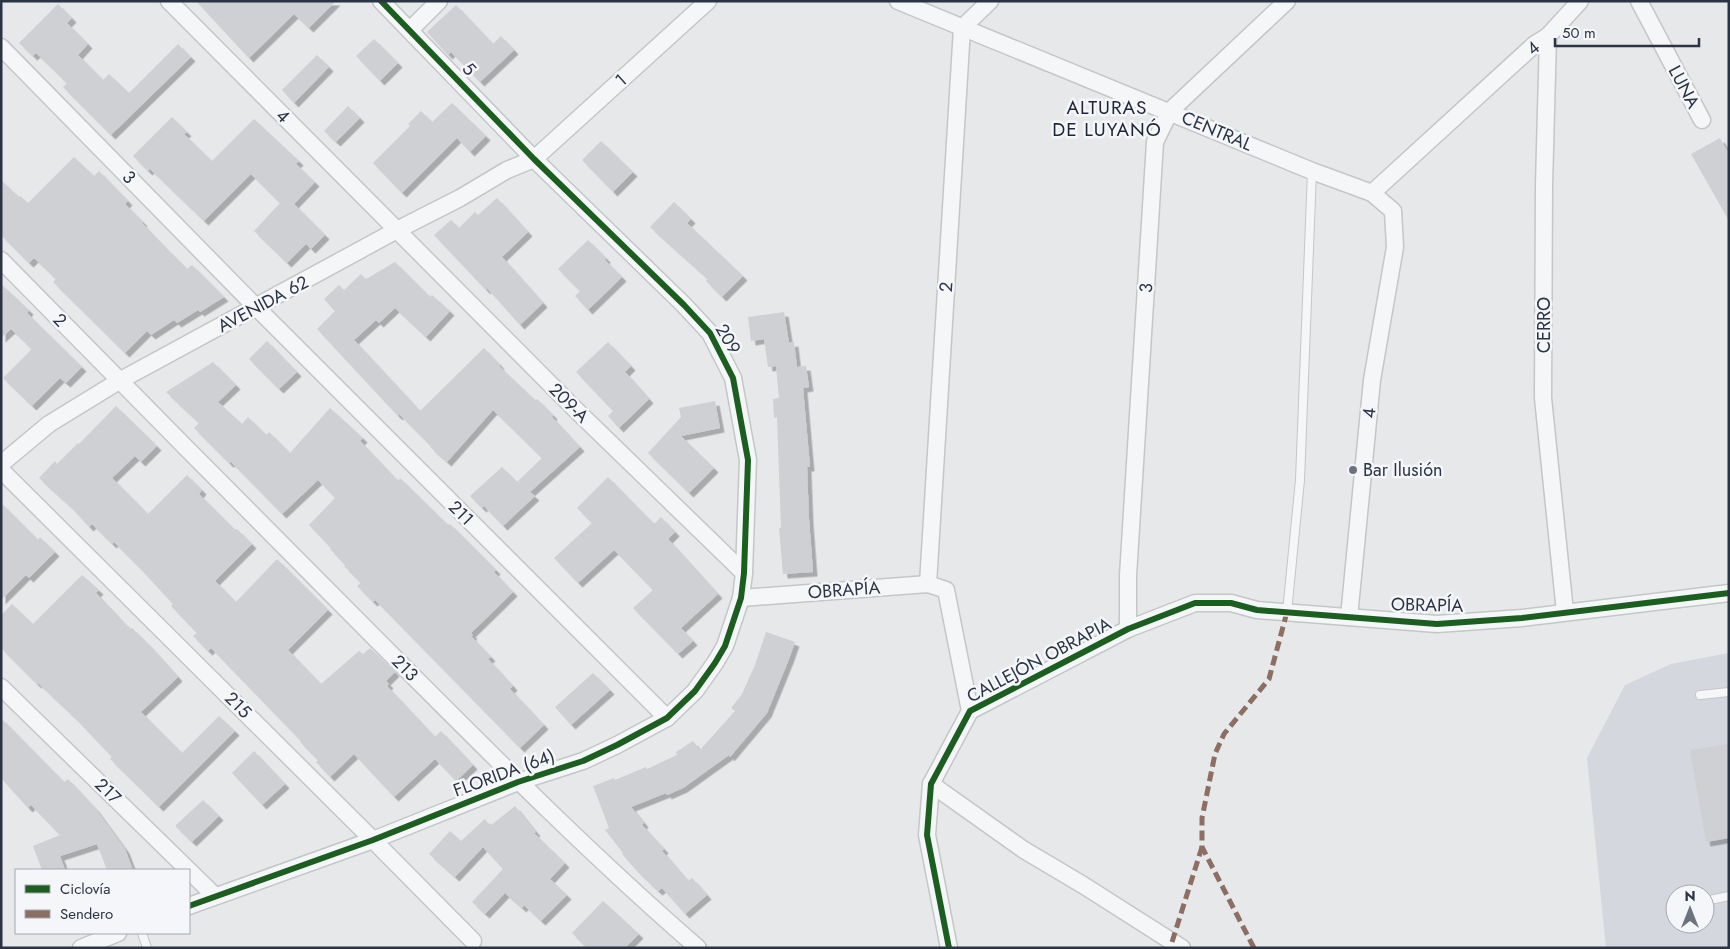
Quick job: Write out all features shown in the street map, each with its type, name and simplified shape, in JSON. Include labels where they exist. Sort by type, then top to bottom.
[{"type":"street","name":"4","points":[[169,1],[397,230]]},
{"type":"street","name":"5","points":[[381,1],[534,159]]},
{"type":"street","points":[[410,30],[438,1]]},
{"type":"street","name":"1","points":[[534,159],[708,1]]},
{"type":"street","name":"CENTRAL","points":[[898,1],[1170,111],[1312,171],[1372,193],[1393,211]]},
{"type":"street","points":[[962,28],[990,1]]},
{"type":"street","name":"3","points":[[1128,629],[1128,576],[1155,142],[1170,111],[1287,1]]},
{"type":"street","name":"4","points":[[1372,193],[1535,44],[1548,36],[1580,1]]},
{"type":"street","name":"LUNA","points":[[1640,1],[1702,120]]},
{"type":"street","name":"2","points":[[928,584],[962,28]]},
{"type":"street","name":"CERRO","points":[[1548,36],[1544,185],[1543,398],[1565,612]]},
{"type":"street","name":"3","points":[[1,47],[256,307]]},
{"type":"street","name":"AVENIDA 62","points":[[1,464],[49,424],[119,381],[397,230],[460,198],[507,170],[534,159]]},
{"type":"street","name":"209","points":[[534,159],[684,305],[710,333],[724,360],[732,378],[748,460],[744,573]]},
{"type":"street","name":"4","points":[[1349,617],[1372,380],[1395,247],[1393,211]]},
{"type":"street","name":"209-A","points":[[397,230],[575,409],[744,573]]},
{"type":"street","name":"2","points":[[1,260],[119,381]]},
{"type":"street","name":"211","points":[[256,307],[667,718]]},
{"type":"street","name":"213","points":[[119,381],[518,782],[658,914],[698,948]]},
{"type":"street","name":"215","points":[[1,470],[473,941]]},
{"type":"street","name":"FLORIDA (64)","points":[[190,906],[373,840],[518,782],[582,761],[617,745],[667,718],[695,691],[725,646],[741,598],[744,573]]},
{"type":"street","name":"OBRAPÍA","points":[[741,598],[928,584],[946,590],[970,711]]},
{"type":"street","name":"OBRAPÍA","points":[[1128,629],[1195,603],[1231,603],[1257,610],[1438,624],[1522,618],[1729,593]]},
{"type":"street","name":"CALLEJÓN OBRAPIA","points":[[949,948],[927,835],[931,784],[970,711],[1128,629]]},
{"type":"street","name":"217","points":[[1,687],[187,869]]},
{"type":"street","points":[[931,784],[1024,850],[1182,948]]},
{"type":"street","name":"217","points":[[190,872],[215,896]]},
{"type":"street","points":[[81,948],[116,934]]},
{"type":"lane","points":[[1287,612],[1300,480],[1312,171]]},
{"type":"lane","points":[[1700,695],[1729,692]]},
{"type":"lane","points":[[1715,899],[1729,896]]},
{"type":"lane","points":[[142,934],[147,948]]},
{"type":"shaded area","points":[[1729,653],[1729,948],[1606,948],[1587,758],[1625,685],[1671,664]]},
{"type":"building","points":[[196,1],[336,1],[309,28],[294,14],[249,58]]},
{"type":"building","points":[[58,4],[72,18],[67,23],[88,44],[78,55],[103,80],[109,74],[129,93],[178,44],[191,57],[111,135],[63,87],[67,83],[36,53],[33,56],[19,43]]},
{"type":"building","points":[[456,5],[493,44],[501,36],[514,50],[480,82],[451,52],[448,55],[427,32]]},
{"type":"building","points":[[374,39],[398,63],[380,81],[356,56]]},
{"type":"building","points":[[317,55],[329,67],[294,103],[282,90]]},
{"type":"building","points":[[452,103],[486,136],[470,152],[457,138],[402,193],[373,163],[410,126],[408,124],[421,111],[432,122]]},
{"type":"building","points":[[348,106],[360,118],[336,142],[324,131]]},
{"type":"building","points":[[172,117],[187,132],[184,134],[212,161],[254,119],[299,161],[296,164],[315,182],[294,204],[325,235],[311,249],[306,244],[287,263],[254,231],[280,203],[251,174],[204,221],[150,169],[148,171],[133,156]]},
{"type":"building","points":[[1720,138],[1729,154],[1729,221],[1691,154]]},
{"type":"building","points":[[601,141],[633,172],[613,192],[582,160]]},
{"type":"building","points":[[74,157],[94,176],[99,171],[128,201],[125,204],[161,243],[187,269],[192,265],[224,297],[200,312],[198,310],[177,323],[174,320],[151,335],[147,331],[125,353],[53,282],[56,279],[34,258],[29,263],[1,235],[1,180],[28,203]]},
{"type":"building","points":[[497,198],[528,232],[502,257],[543,303],[520,325],[487,288],[486,290],[434,235],[451,220],[459,228],[475,212],[478,215]]},
{"type":"building","points":[[674,202],[691,219],[687,223],[743,276],[722,297],[706,281],[708,279],[650,227]]},
{"type":"building","points":[[588,240],[622,277],[588,310],[575,296],[580,291],[558,269]]},
{"type":"building","points":[[395,262],[430,297],[432,295],[450,311],[426,337],[395,308],[379,323],[376,320],[354,340],[420,411],[484,348],[499,366],[553,415],[552,417],[580,447],[530,492],[535,496],[503,526],[484,506],[482,508],[470,496],[502,467],[517,482],[542,458],[493,410],[447,462],[399,414],[398,416],[317,329],[335,311],[324,299],[339,285],[344,290],[361,274],[366,279]]},
{"type":"building","points":[[1,284],[29,310],[27,313],[82,367],[66,383],[60,378],[32,406],[3,378],[32,349],[11,329],[1,338]]},
{"type":"building","points":[[784,312],[789,343],[794,342],[797,367],[806,366],[809,387],[803,388],[810,467],[807,467],[813,572],[783,574],[779,528],[781,528],[777,417],[774,418],[773,399],[779,398],[776,366],[768,367],[764,339],[751,341],[748,317]]},
{"type":"building","points":[[267,341],[297,372],[279,389],[249,359]]},
{"type":"building","points":[[608,342],[631,366],[625,372],[649,399],[619,428],[608,416],[613,411],[576,372]]},
{"type":"building","points":[[213,362],[236,385],[218,402],[242,424],[248,417],[266,435],[269,432],[290,453],[330,408],[363,438],[360,441],[398,481],[400,478],[496,570],[494,572],[513,592],[471,633],[473,635],[471,636],[491,657],[488,659],[513,686],[510,689],[544,725],[520,748],[375,600],[373,602],[357,586],[361,583],[309,525],[335,498],[318,480],[282,514],[231,462],[229,463],[194,428],[199,423],[166,392]]},
{"type":"building","points":[[715,401],[720,428],[681,436],[714,468],[689,493],[648,453],[681,417],[679,408]]},
{"type":"building","points":[[116,406],[157,446],[141,462],[135,456],[112,478],[148,514],[187,475],[202,490],[199,494],[252,544],[215,581],[236,602],[277,559],[328,610],[288,650],[321,684],[359,651],[363,654],[370,648],[395,672],[386,681],[389,684],[387,686],[435,737],[441,731],[473,765],[456,781],[435,759],[394,797],[354,754],[330,777],[301,741],[211,648],[208,651],[193,636],[197,633],[171,606],[173,604],[138,566],[114,542],[112,544],[92,524],[89,527],[71,507],[39,478],[55,461],[57,464],[79,444]]},
{"type":"building","points":[[608,477],[654,524],[661,517],[675,532],[668,539],[718,594],[681,628],[693,641],[678,654],[633,608],[653,590],[614,550],[578,583],[554,558],[592,523],[577,508]]},
{"type":"building","points":[[1,503],[38,540],[40,537],[55,552],[29,578],[26,575],[1,600]]},
{"type":"building","points":[[82,575],[99,590],[96,593],[130,629],[132,628],[150,646],[178,677],[141,712],[182,753],[219,716],[235,731],[159,807],[110,759],[112,757],[74,717],[1,648],[1,615],[12,604],[33,624]]},
{"type":"building","points":[[766,632],[795,642],[767,713],[730,757],[729,755],[683,788],[631,807],[644,823],[642,825],[664,849],[662,851],[688,881],[692,878],[707,895],[685,914],[662,888],[658,891],[622,854],[605,830],[609,828],[593,786],[614,778],[615,780],[646,767],[647,769],[677,755],[676,752],[693,741],[700,750],[735,711],[731,708],[742,694],[755,665]]},
{"type":"building","points":[[593,673],[610,690],[571,725],[555,707]]},
{"type":"building","points":[[1,718],[64,782],[68,779],[95,808],[125,849],[133,869],[107,869],[97,844],[60,856],[65,869],[42,869],[33,846],[60,835],[31,805],[28,808],[1,778]]},
{"type":"building","points":[[1729,744],[1729,838],[1706,842],[1690,750]]},
{"type":"building","points":[[254,751],[285,784],[262,805],[232,773]]},
{"type":"building","points":[[203,800],[219,816],[192,842],[176,825]]},
{"type":"building","points":[[515,806],[536,832],[534,833],[565,863],[550,879],[567,895],[541,921],[524,905],[522,908],[505,893],[485,914],[472,902],[503,869],[483,847],[455,877],[429,854],[450,831],[461,841],[485,819],[490,826]]},
{"type":"building","points":[[603,901],[639,934],[625,948],[587,948],[572,933]]},
{"type":"marked path","points":[[1254,948],[1202,847],[1202,818],[1215,754],[1224,734],[1269,679],[1287,612]]},
{"type":"marked path","points":[[1172,942],[1202,847]]},
{"type":"cycle path","points":[[190,906],[373,840],[518,782],[583,761],[667,718],[695,691],[715,663],[725,646],[741,598],[744,573],[748,460],[733,378],[710,333],[684,305],[534,159],[381,1]]},
{"type":"cycle path","points":[[949,948],[927,835],[931,784],[970,711],[1128,629],[1195,603],[1231,603],[1257,610],[1437,624],[1522,618],[1729,593]]},
{"type":"place","name":"Bar Ilusión","points":[[1353,470]]},
{"type":"district","name":"ALTURAS DE LUYANÓ","points":[[1107,118]]}]
